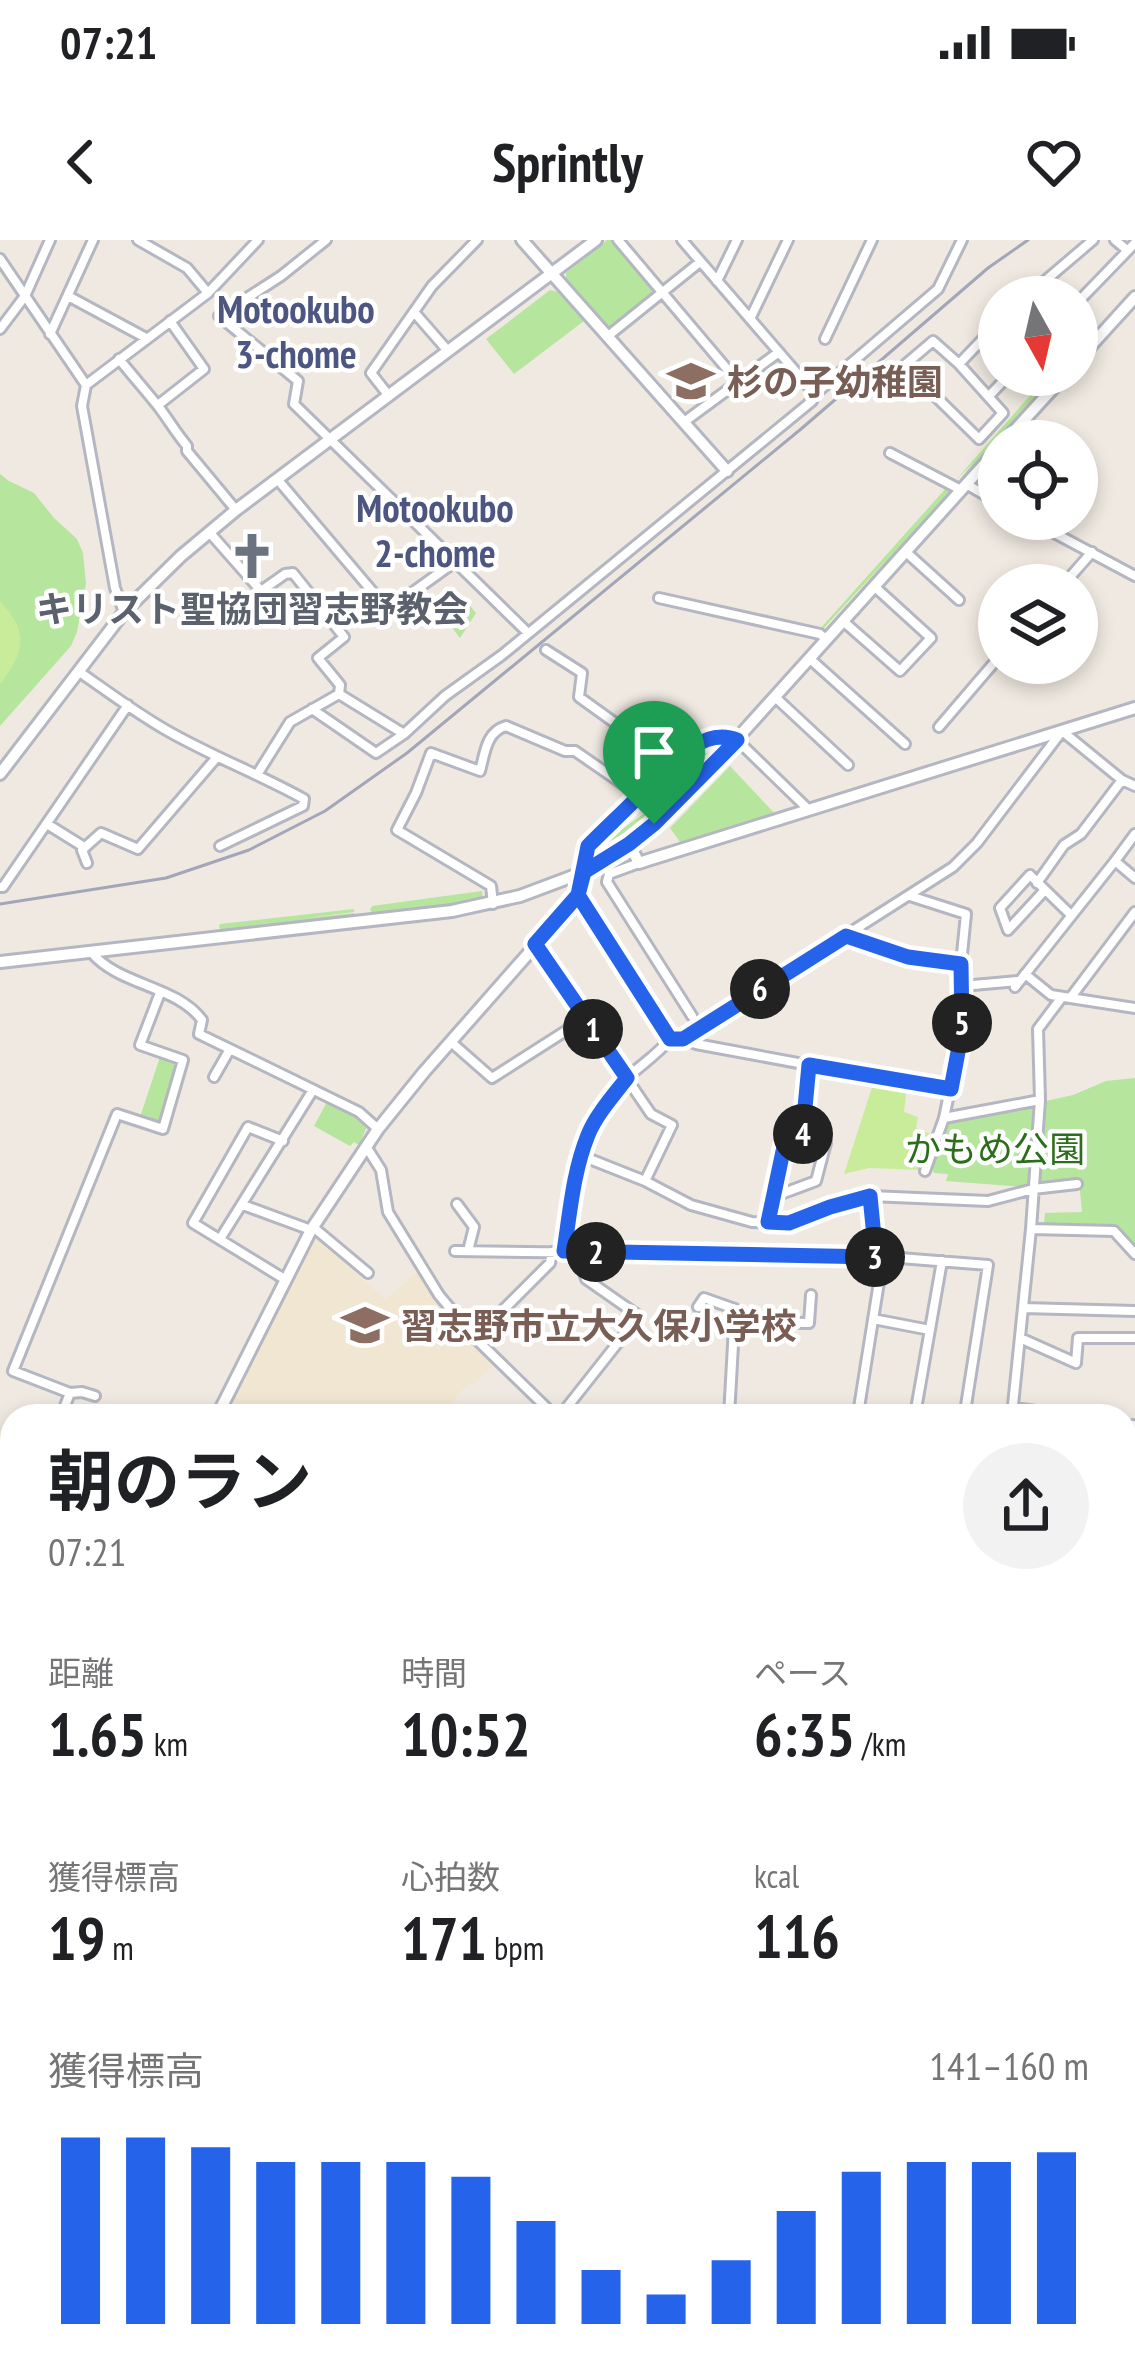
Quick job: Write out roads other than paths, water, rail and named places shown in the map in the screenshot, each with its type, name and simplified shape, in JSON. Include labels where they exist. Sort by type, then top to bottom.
[{"type":"street","points":[[0,329],[25,296],[50,240]]},
{"type":"street","points":[[138,240],[187,268],[208,293]]},
{"type":"street","points":[[124,612],[115,587],[82,406],[86,385],[208,293],[258,240]]},
{"type":"street","points":[[326,240],[219,316],[298,381],[294,404],[528,633]]},
{"type":"street","points":[[389,396],[371,373],[432,286],[477,240]]},
{"type":"street","points":[[522,240],[727,471]]},
{"type":"street","points":[[0,774],[124,612],[208,532],[596,240]]},
{"type":"street","points":[[618,240],[738,382]]},
{"type":"street","points":[[682,240],[815,394]]},
{"type":"street","points":[[717,281],[737,240]]},
{"type":"street","points":[[750,319],[788,240]]},
{"type":"street","points":[[825,339],[872,240]]},
{"type":"street","points":[[312,709],[376,754],[404,734],[812,401],[938,289],[962,240]]},
{"type":"street","points":[[1051,276],[1093,240]]},
{"type":"street","points":[[1098,281],[1131,246],[1115,240]]},
{"type":"street","points":[[50,334],[90,241]]},
{"type":"street","points":[[0,260],[86,385]]},
{"type":"street","points":[[607,336],[700,262]]},
{"type":"street","points":[[68,296],[146,338]]},
{"type":"street","points":[[1098,338],[1135,297]]},
{"type":"street","points":[[413,312],[449,352]]},
{"type":"street","points":[[158,405],[204,369],[170,321]]},
{"type":"street","points":[[933,340],[959,364],[1003,413],[979,439],[928,389],[900,369],[933,340]]},
{"type":"street","points":[[959,364],[978,344]]},
{"type":"street","points":[[684,422],[779,352]]},
{"type":"street","points":[[119,359],[236,510]]},
{"type":"street","points":[[1024,420],[1046,396]]},
{"type":"street","points":[[890,453],[978,493]]},
{"type":"street","points":[[0,962],[430,914],[493,904],[584,872],[629,844],[672,808],[978,471]]},
{"type":"street","points":[[278,480],[388,610],[456,561]]},
{"type":"street","points":[[208,532],[261,591],[292,573],[344,637],[318,658],[340,685],[339,694]]},
{"type":"street","points":[[1069,540],[1135,576]]},
{"type":"street","points":[[906,552],[959,600]]},
{"type":"street","points":[[1081,564],[1092,552]]},
{"type":"street","points":[[843,621],[900,671],[931,638],[874,586]]},
{"type":"street","points":[[659,598],[826,639]]},
{"type":"street","points":[[546,650],[582,673],[579,697],[672,764]]},
{"type":"street","points":[[809,658],[905,743]]},
{"type":"street","points":[[79,671],[162,728],[304,799],[303,806],[220,846]]},
{"type":"street","points":[[939,727],[978,682]]},
{"type":"street","points":[[339,694],[404,734]]},
{"type":"street","points":[[258,773],[290,722],[339,694]]},
{"type":"street","points":[[775,698],[848,765]]},
{"type":"street","points":[[0,887],[128,705]]},
{"type":"street","points":[[692,1016],[607,882],[609,874],[1135,708]]},
{"type":"street","points":[[646,746],[661,724]]},
{"type":"street","points":[[493,904],[484,880],[397,830],[431,753],[479,771],[489,739],[506,726],[575,751],[640,796]]},
{"type":"street","points":[[1062,731],[1135,786]]},
{"type":"street","points":[[564,1251],[574,1185],[590,1131],[627,1078],[677,1039],[953,867],[1062,731]]},
{"type":"street","points":[[223,1404],[312,1229],[378,1129],[578,895],[588,846],[687,751],[716,736],[737,740],[809,810]]},
{"type":"street","points":[[87,863],[82,850],[101,833],[138,850],[217,757]]},
{"type":"street","points":[[1071,914],[1040,887],[1030,875],[1000,908],[1008,930],[1040,887],[1064,844],[1082,834],[1122,780]]},
{"type":"street","points":[[46,824],[84,847]]},
{"type":"street","points":[[1020,981],[1135,835]]},
{"type":"street","points":[[629,844],[639,862]]},
{"type":"street","points":[[1115,860],[1135,878]]},
{"type":"street","points":[[578,895],[677,1039],[951,1089]]},
{"type":"street","points":[[909,896],[966,914],[962,1031],[944,1118],[926,1172]]},
{"type":"street","points":[[1013,1404],[1040,1100],[1038,1029],[1135,913]]},
{"type":"street","points":[[846,936],[908,957],[961,964]]},
{"type":"street","points":[[535,944],[651,1114],[672,1126],[645,1181]]},
{"type":"street","points":[[91,952],[104,966],[200,1015],[199,1034],[359,1112],[378,1129]]},
{"type":"street","points":[[962,986],[1020,981],[1051,995],[1135,1008]]},
{"type":"street","points":[[95,1396],[70,1393],[14,1371],[117,1114],[163,1129],[183,1060],[140,1046],[160,993]]},
{"type":"street","points":[[450,1042],[492,1078],[586,1018]]},
{"type":"street","points":[[214,1077],[230,1049]]},
{"type":"street","points":[[802,1139],[809,1065]]},
{"type":"street","points":[[220,1239],[313,1090]]},
{"type":"street","points":[[944,1118],[1040,1100]]},
{"type":"street","points":[[283,1141],[248,1127],[194,1222],[286,1280]]},
{"type":"street","points":[[768,1222],[773,1197],[786,1137],[826,1143],[816,1181],[773,1197]]},
{"type":"street","points":[[367,1148],[381,1170],[388,1212],[440,1295],[475,1338],[545,1404]]},
{"type":"street","points":[[581,1156],[691,1205],[752,1222],[789,1223],[870,1196],[988,1201],[1077,1184]]},
{"type":"street","points":[[860,1404],[879,1257],[870,1196]]},
{"type":"street","points":[[243,1204],[312,1229],[368,1274]]},
{"type":"street","points":[[457,1204],[474,1227],[468,1251]]},
{"type":"street","points":[[1031,1228],[1114,1232],[1135,1254]]},
{"type":"street","points":[[455,1251],[879,1257],[988,1264],[966,1404]]},
{"type":"street","points":[[475,1338],[550,1262],[552,1252]]},
{"type":"street","points":[[568,1404],[639,1316],[586,1279],[590,1252]]},
{"type":"street","points":[[917,1404],[942,1261]]},
{"type":"street","points":[[736,1322],[809,1323],[811,1295]]},
{"type":"street","points":[[698,1307],[704,1298],[735,1309],[730,1404]]},
{"type":"street","points":[[1023,1308],[1135,1311]]},
{"type":"street","points":[[873,1319],[930,1330]]},
{"type":"street","points":[[1020,1337],[1076,1363],[1078,1338],[1135,1338]]},
{"type":"street","points":[[66,1404],[70,1393]]},
{"type":"railway","points":[[0,904],[166,878],[249,850],[325,811],[407,753],[801,429],[988,268],[1028,240]]},
{"type":"place","name":"杉の子幼稚園","points":[[691,381]]},
{"type":"place","name":"キリスト聖協団習志野教会","points":[[252,556]]},
{"type":"place","name":"習志野市立大久保小学校","points":[[365,1325]]},
{"type":"district","name":"Motookubo 3-chome","points":[[296,330]]},
{"type":"district","name":"Motookubo 2-chome","points":[[435,530]]},
{"type":"park label","name":"かもめ公園","points":[[995,1148]]}]
